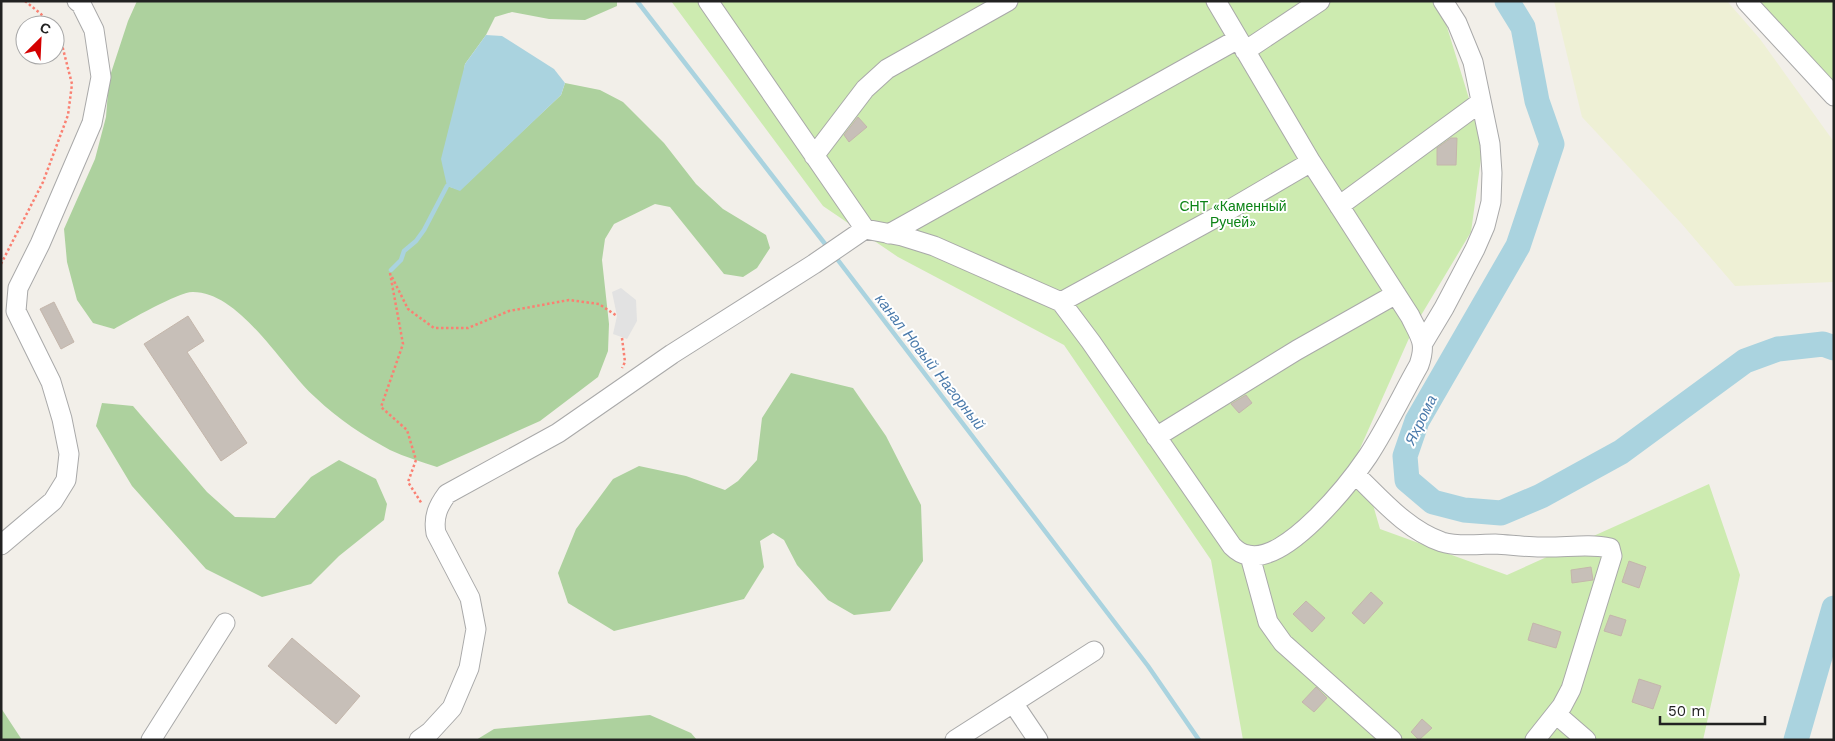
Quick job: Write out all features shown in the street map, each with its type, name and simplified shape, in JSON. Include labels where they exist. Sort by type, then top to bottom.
[{"type":"street","points":[[1,545],[52,501],[66,480],[69,454],[62,419],[51,382],[16,311],[18,288],[40,244],[92,123],[94,114],[101,77],[94,30],[81,4],[76,1]]},
{"type":"street","points":[[814,156],[866,88],[887,69],[1008,1]]},
{"type":"street","points":[[710,2],[865,229],[902,236],[934,246],[1061,302],[1091,342],[1232,546],[1239,552],[1250,556],[1267,553],[1298,536],[1341,492],[1373,448],[1419,365],[1423,352],[1423,343],[1410,316],[1339,206],[1216,1]]},
{"type":"street","points":[[889,234],[1242,45],[1320,1]]},
{"type":"street","points":[[1423,343],[1475,249],[1485,226],[1491,202],[1490,144],[1473,62],[1457,23],[1443,1]]},
{"type":"street","points":[[1746,1],[1834,96]]},
{"type":"street","points":[[1339,206],[1481,102]]},
{"type":"street","points":[[1061,302],[1224,213],[1312,162]]},
{"type":"street","points":[[419,740],[430,732],[452,708],[469,668],[476,629],[470,598],[436,533],[434,523],[438,505],[447,494],[558,433],[672,354],[814,264],[865,229]]},
{"type":"street","points":[[1156,437],[1297,350],[1396,294]]},
{"type":"street","points":[[1355,474],[1397,514],[1417,530],[1440,542],[1449,544],[1496,544],[1542,547],[1599,545],[1610,548],[1612,556],[1570,689],[1556,714],[1535,740]]},
{"type":"street","points":[[1250,556],[1268,622],[1272,630],[1283,643],[1392,740]]},
{"type":"street","points":[[151,740],[225,623]]},
{"type":"street","points":[[955,740],[1094,652]]},
{"type":"street","points":[[1013,703],[1038,740]]},
{"type":"street","points":[[1556,714],[1586,740]]},
{"type":"path","points":[[25,1],[43,15]]},
{"type":"path","points":[[1,264],[44,182],[68,115],[72,84],[65,57]]},
{"type":"path","points":[[434,523],[408,482],[416,460],[407,430],[382,407],[403,344],[390,274],[408,309],[434,328],[468,328],[509,311],[569,300],[599,304],[617,316]]},
{"type":"path","points":[[621,371],[625,362],[622,338]]},
{"type":"green space","points":[[137,1],[617,1],[617,6],[585,20],[549,19],[512,12],[495,17],[486,35],[465,64],[447,186],[460,190],[561,95],[565,83],[600,90],[623,102],[664,143],[696,184],[723,209],[766,235],[770,248],[757,268],[743,277],[724,274],[670,207],[655,204],[614,224],[605,239],[602,260],[609,324],[608,351],[598,377],[540,421],[437,467],[402,455],[371,439],[333,413],[303,385],[244,318],[228,304],[211,295],[193,292],[177,296],[114,329],[93,323],[77,300],[67,262],[64,229],[95,159],[106,117],[109,79],[128,21]]},
{"type":"green space","name":"СНТ «Каменный Ручей»","points":[[671,1],[1432,1],[1443,14],[1483,144],[1471,232],[1414,327],[1358,453],[1380,529],[1507,575],[1709,484],[1740,575],[1703,740],[1243,740],[1211,560],[1064,345],[898,257],[823,206]]},
{"type":"green space","points":[[1554,1],[1727,1],[1760,39],[1834,142],[1834,282],[1735,286],[1681,223],[1582,117]]},
{"type":"green space","points":[[1745,1],[1834,1],[1834,92]]},
{"type":"green space","points":[[791,373],[853,388],[886,436],[921,505],[923,561],[890,611],[854,615],[828,600],[797,565],[784,540],[773,533],[760,541],[764,567],[744,599],[614,631],[568,603],[558,573],[576,529],[613,479],[639,466],[686,476],[725,490],[738,481],[757,460],[762,418]]},
{"type":"green space","points":[[102,403],[133,406],[207,492],[235,517],[275,518],[311,477],[339,460],[376,479],[387,504],[384,520],[339,556],[311,584],[262,597],[206,569],[132,486],[96,426]]},
{"type":"green space","points":[[1,708],[22,740],[1,740]]},
{"type":"green space","points":[[650,715],[691,733],[697,740],[476,740],[494,729]]},
{"type":"shaded area","points":[[621,288],[636,300],[637,321],[627,339],[613,334],[617,316],[612,292]]},
{"type":"water","points":[[486,35],[502,36],[554,69],[565,83],[561,95],[460,191],[447,186],[441,159],[465,64]]},
{"type":"building","points":[[858,117],[867,127],[849,142],[844,135]]},
{"type":"building","points":[[1451,138],[1457,138],[1456,165],[1437,165],[1437,148]]},
{"type":"building","points":[[54,302],[74,342],[61,349],[40,309]]},
{"type":"building","points":[[188,316],[204,341],[187,352],[247,443],[221,461],[144,344]]},
{"type":"building","points":[[1246,395],[1252,403],[1239,413],[1231,404]]},
{"type":"building","points":[[1629,561],[1646,567],[1639,588],[1622,582]]},
{"type":"building","points":[[1591,567],[1593,580],[1572,583],[1571,570]]},
{"type":"building","points":[[1371,592],[1383,603],[1364,624],[1352,613]]},
{"type":"building","points":[[1306,601],[1325,618],[1312,632],[1293,614]]},
{"type":"building","points":[[1610,615],[1626,620],[1621,636],[1604,631]]},
{"type":"building","points":[[1533,623],[1561,632],[1556,648],[1528,640]]},
{"type":"building","points":[[292,638],[360,696],[336,724],[268,666]]},
{"type":"building","points":[[1639,679],[1661,686],[1653,709],[1632,702]]},
{"type":"building","points":[[1316,687],[1327,698],[1314,712],[1302,702]]},
{"type":"building","points":[[1422,719],[1432,728],[1419,740],[1411,732]]},
{"type":"waterway","name":"канал Новый Нагорный","points":[[637,1],[829,249]]},
{"type":"waterway","name":"Яхрома","points":[[1507,1],[1523,27],[1537,101],[1552,144],[1518,246],[1417,421],[1405,456],[1407,480],[1433,502],[1464,510],[1501,513],[1541,496],[1621,452],[1745,361],[1778,349],[1823,344],[1834,348]]},
{"type":"waterway","points":[[391,270],[401,260],[404,251],[416,241],[424,230],[447,186]]},
{"type":"waterway","name":"канал Новый Нагорный","points":[[834,255],[1148,666],[1199,740]]},
{"type":"waterway","name":"Яхрома","points":[[1796,740],[1834,608]]}]
